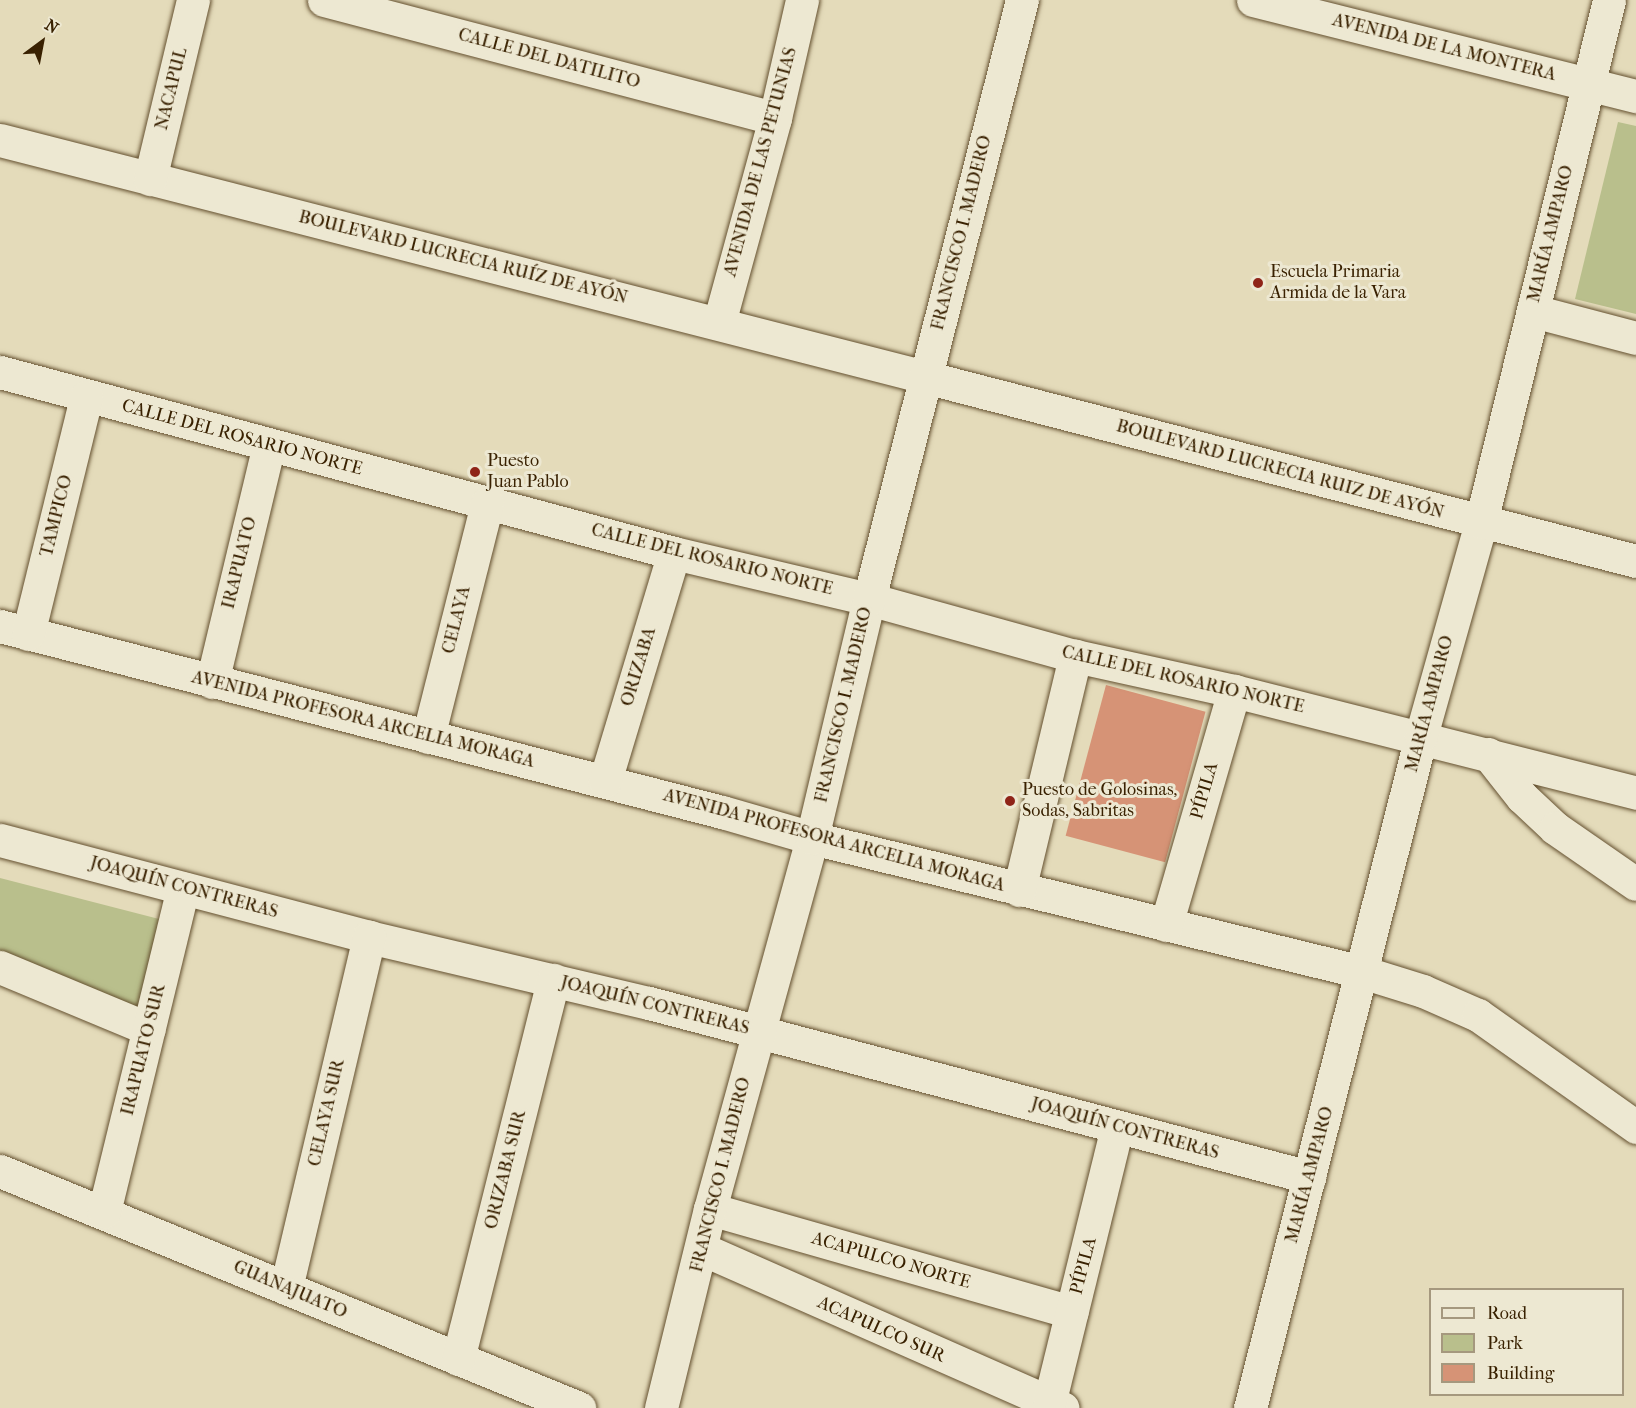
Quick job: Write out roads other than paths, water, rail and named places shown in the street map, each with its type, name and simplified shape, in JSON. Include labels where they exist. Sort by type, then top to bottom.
[{"type":"street","name":"NACAPUL","points":[[150,179],[193,0]]},
{"type":"street","name":"CALLE DEL DATILITO","points":[[324,0],[775,118]]},
{"type":"street","name":"AVENIDA DE LAS PETUNIAS","points":[[719,323],[775,118],[802,0]]},
{"type":"street","name":"FRANCISCO I. MADERO","points":[[661,1408],[710,1209],[812,838],[869,598],[1022,0]]},
{"type":"street","name":"AVENIDA DE LA MONTERA","points":[[1253,0],[1636,96]]},
{"type":"street","name":"MARÍA AMPARO","points":[[1250,1408],[1421,736],[1481,522],[1609,0]]},
{"type":"street","name":"BOULEVARD LUCRECIA RUÍZ DE AYÓN","points":[[0,140],[925,377]]},
{"type":"street","points":[[1533,310],[1636,338]]},
{"type":"street","name":"CALLE DEL ROSARIO NORTE","points":[[0,372],[86,397],[674,553],[869,598],[1076,656],[1421,736],[1636,793]]},
{"type":"street","name":"BOULEVARD LUCRECIA RUIZ DE AYÓN","points":[[925,377],[1636,561]]},
{"type":"street","name":"TAMPICO","points":[[14,630],[86,397]]},
{"type":"street","name":"IRAPUATO","points":[[212,682],[269,445]]},
{"type":"street","name":"CELAYA","points":[[428,736],[487,503]]},
{"type":"street","name":"ORIZABA","points":[[605,781],[674,553]]},
{"type":"street","name":"AVENIDA PROFESORA ARCELIA MORAGA","points":[[14,630],[605,781],[812,838],[1362,972],[1423,991],[1478,1015],[1636,1127]]},
{"type":"street","points":[[1019,890],[1076,656]]},
{"type":"street","name":"PÍPILA","points":[[1166,925],[1234,691]]},
{"type":"street","points":[[1488,754],[1522,797],[1555,828],[1636,884]]},
{"type":"street","name":"JOAQUÍN CONTRERAS","points":[[0,840],[369,937],[758,1032],[1309,1177]]},
{"type":"street","name":"IRAPUATO SUR","points":[[104,1212],[183,888]]},
{"type":"street","name":"CELAYA SUR","points":[[285,1288],[369,937]]},
{"type":"street","points":[[0,967],[149,1029]]},
{"type":"street","name":"ORIZABA SUR","points":[[458,1359],[553,981]]},
{"type":"street","name":"PÍPILA","points":[[1056,1406],[1072,1312],[1117,1127]]},
{"type":"street","name":"GUANAJUATO","points":[[0,1171],[579,1408]]},
{"type":"street","name":"ACAPULCO NORTE","points":[[710,1209],[1072,1312]]},
{"type":"street","name":"ACAPULCO SUR","points":[[702,1249],[1056,1406]]},
{"type":"place","name":"Escuela Primaria Armida de la Vara","points":[[1258,283]]},
{"type":"place","name":"Puesto Juan Pablo","points":[[475,472]]},
{"type":"place","name":"Puesto de Golosinas, Sodas, Sabritas","points":[[1010,801]]}]
